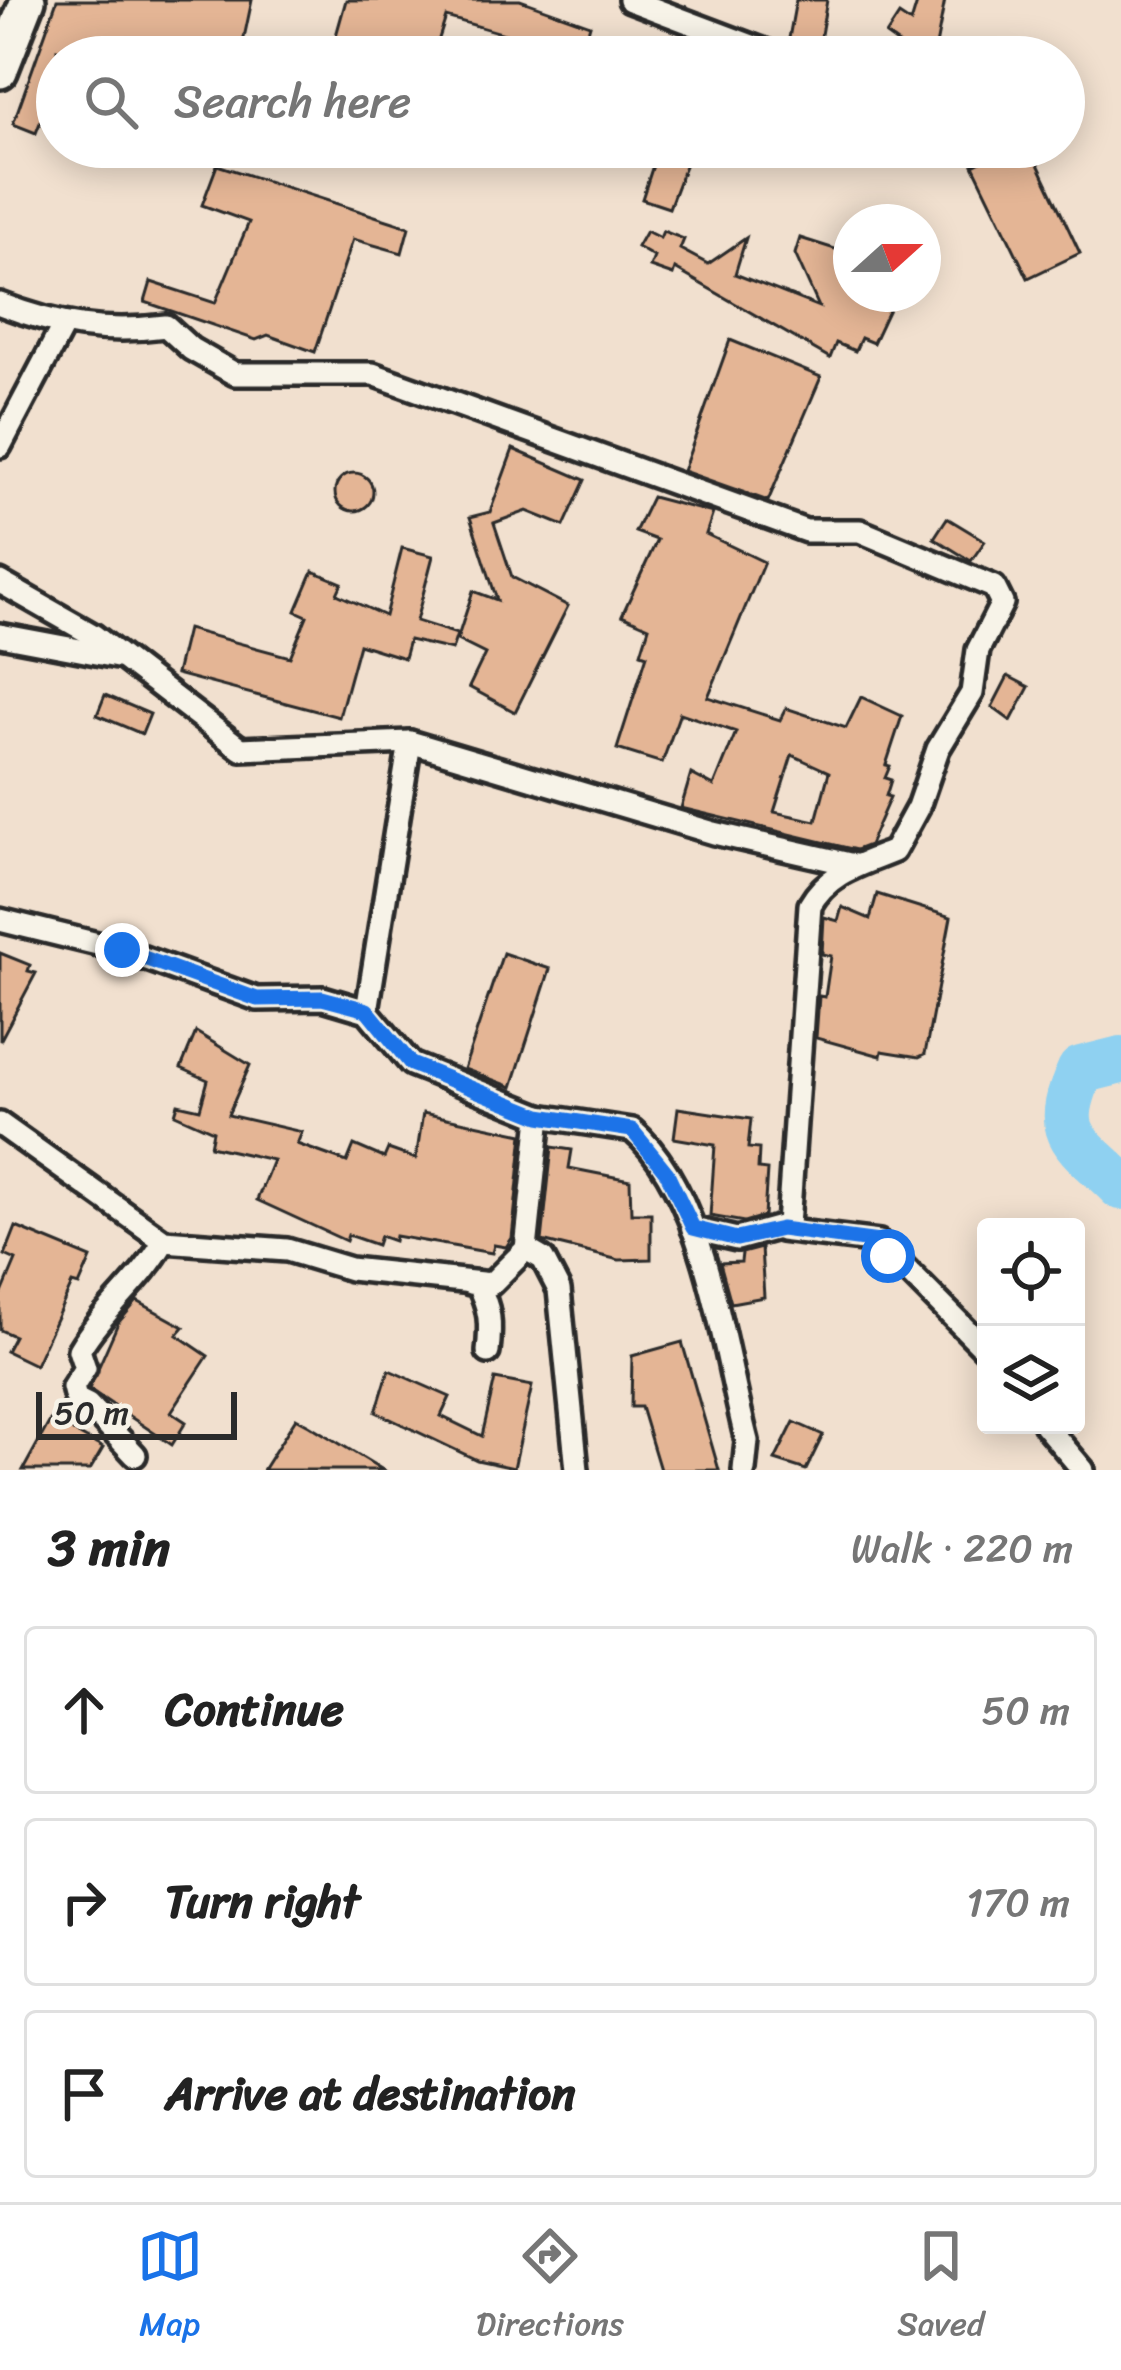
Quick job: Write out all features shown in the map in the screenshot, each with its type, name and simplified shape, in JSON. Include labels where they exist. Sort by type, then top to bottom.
[{"type":"street","points":[[630,0],[725,36]]},
{"type":"street","points":[[0,71],[25,1]]},
{"type":"street","points":[[0,304],[63,326],[130,331],[166,326],[190,349],[235,374],[373,374],[806,531],[860,531],[994,586],[1001,603],[978,650],[972,694],[938,749],[918,806],[894,851],[854,865],[824,884],[810,905],[791,1216],[781,1229]]},
{"type":"street","points":[[0,446],[63,326]]},
{"type":"street","points":[[0,582],[122,658],[241,748],[410,742],[714,833],[854,865]]},
{"type":"street","points":[[0,635],[122,658]]},
{"type":"street","points":[[367,1010],[410,742]]},
{"type":"street","points":[[0,920],[122,950],[257,999],[322,998],[367,1010],[411,1064],[540,1116],[632,1130],[667,1173],[693,1228],[747,1441],[744,1470]]},
{"type":"street","points":[[0,1124],[164,1241],[287,1250],[350,1269],[491,1284],[526,1249],[540,1116]]},
{"type":"street","points":[[693,1228],[737,1239],[781,1229],[879,1242],[977,1341]]},
{"type":"street","points":[[135,1455],[88,1405],[76,1400],[74,1387],[85,1368],[79,1350],[100,1314],[143,1278],[164,1241]]},
{"type":"street","points":[[526,1249],[543,1259],[560,1290],[577,1470]]},
{"type":"street","points":[[416,1276],[477,1284],[492,1322],[488,1352]]},
{"type":"street","points":[[1053,1434],[1083,1470]]},
{"type":"building","points":[[57,0],[252,0],[244,36],[44,36]]},
{"type":"building","points":[[346,0],[520,0],[590,25],[587,36],[512,36],[446,17],[440,36],[336,36]]},
{"type":"building","points":[[796,0],[827,0],[821,36],[789,36]]},
{"type":"building","points":[[918,0],[945,0],[938,36],[886,35],[899,15],[911,23]]},
{"type":"building","points":[[36,59],[36,133],[13,124]]},
{"type":"building","points":[[216,168],[226,168],[409,227],[402,253],[353,239],[315,352],[268,335],[256,340],[145,302],[151,282],[215,303],[249,222],[202,205]]},
{"type":"building","points":[[652,168],[684,168],[669,208],[642,199]]},
{"type":"building","points":[[974,168],[1040,168],[1080,253],[1028,278]]},
{"type":"building","points":[[646,231],[660,238],[663,231],[684,239],[680,249],[708,264],[746,238],[735,274],[819,307],[795,254],[800,238],[833,248],[833,312],[888,312],[873,343],[861,338],[855,351],[836,343],[830,358],[675,269],[673,275],[650,267],[654,257],[637,247]]},
{"type":"building","points":[[730,340],[821,377],[768,501],[683,471]]},
{"type":"building","points":[[513,449],[585,480],[564,526],[527,511],[494,523],[512,577],[568,606],[515,712],[469,687],[485,654],[457,640],[473,591],[497,600],[470,517],[490,512]]},
{"type":"building","points":[[354,473],[367,479],[373,492],[367,505],[354,511],[341,505],[335,492],[341,479]]},
{"type":"building","points":[[652,497],[713,513],[706,534],[764,562],[708,697],[780,720],[786,708],[846,728],[861,697],[902,716],[886,765],[890,766],[885,778],[891,780],[886,796],[890,797],[869,845],[856,850],[681,808],[691,774],[714,786],[736,732],[680,713],[662,763],[617,749],[647,655],[641,653],[649,627],[622,615],[657,540],[635,532]],"holes":[[[792,755],[829,772],[816,821],[774,812]]]},
{"type":"building","points":[[947,518],[985,541],[971,561],[934,538]]},
{"type":"building","points":[[402,548],[433,556],[416,621],[457,634],[452,650],[409,640],[404,658],[359,644],[339,717],[176,674],[187,629],[290,657],[307,616],[296,611],[313,571],[342,583],[337,594],[385,616]]},
{"type":"building","points":[[1008,676],[1029,687],[1011,721],[992,707]]},
{"type":"building","points":[[105,695],[150,714],[142,734],[97,715]]},
{"type":"building","points":[[877,894],[951,917],[925,1054],[919,1057],[882,1051],[881,1056],[816,1038],[819,996],[825,997],[831,956],[822,954],[824,917],[838,921],[842,907],[870,919]]},
{"type":"building","points":[[0,953],[30,965],[28,971],[36,973],[0,1041]]},
{"type":"building","points":[[503,953],[550,969],[512,1087],[464,1069]]},
{"type":"building","points":[[196,1032],[250,1065],[228,1115],[302,1132],[297,1144],[347,1162],[354,1145],[384,1158],[388,1149],[416,1159],[423,1113],[523,1134],[512,1238],[506,1247],[494,1245],[492,1253],[395,1236],[394,1241],[380,1236],[377,1245],[348,1235],[346,1241],[257,1200],[273,1160],[210,1146],[213,1131],[175,1114],[178,1104],[200,1109],[208,1080],[181,1068]]},
{"type":"building","points":[[678,1108],[751,1119],[748,1148],[759,1149],[758,1169],[767,1170],[764,1216],[744,1222],[710,1216],[715,1145],[674,1138]]},
{"type":"building","points":[[552,1147],[572,1150],[569,1168],[630,1180],[631,1213],[651,1213],[651,1259],[619,1260],[542,1241]]},
{"type":"building","points":[[16,1227],[91,1258],[79,1286],[72,1284],[35,1365],[6,1351],[14,1336],[0,1330],[0,1298],[16,1260],[5,1255]]},
{"type":"building","points":[[761,1248],[764,1297],[731,1303],[720,1263],[741,1262],[742,1253]]},
{"type":"building","points":[[137,1301],[184,1327],[177,1335],[208,1356],[171,1412],[186,1422],[172,1445],[89,1389],[118,1323]]},
{"type":"building","points":[[682,1342],[719,1470],[660,1470],[641,1407],[631,1407],[632,1356]]},
{"type":"building","points":[[389,1370],[450,1397],[441,1416],[482,1436],[495,1379],[532,1386],[514,1468],[477,1460],[376,1412]]},
{"type":"building","points":[[296,1418],[309,1425],[383,1470],[263,1470]]},
{"type":"building","points":[[51,1419],[103,1448],[90,1470],[23,1470]]},
{"type":"building","points":[[794,1422],[823,1435],[806,1470],[775,1460]]},
{"type":"waterway","points":[[1121,1060],[1081,1070],[1068,1110],[1072,1136],[1121,1186]]},
{"type":"route","points":[[122,950],[257,999],[322,998],[367,1010],[411,1064],[540,1116],[632,1130],[667,1173],[693,1228],[737,1239],[781,1229],[879,1242],[888,1256]]}]
